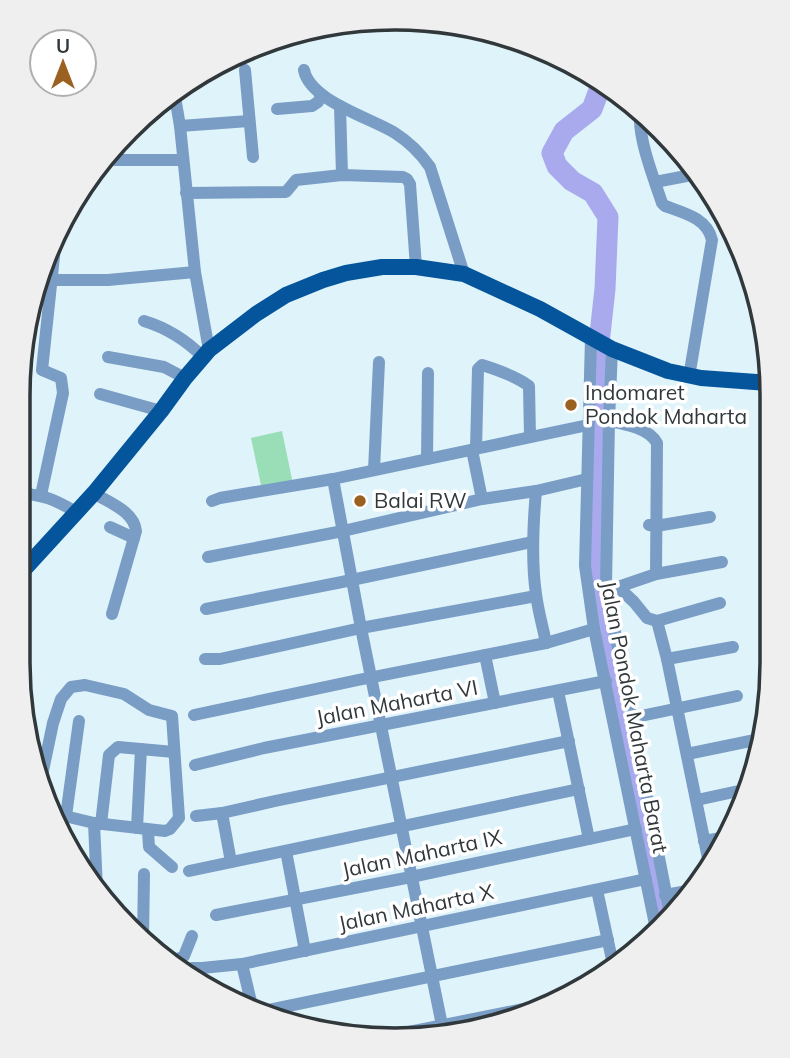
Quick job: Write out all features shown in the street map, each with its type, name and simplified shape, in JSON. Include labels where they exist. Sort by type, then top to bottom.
[{"type":"main road","points":[[30,563],[94,493],[206,353],[256,314],[301,288],[346,273],[382,267],[416,267],[464,274],[540,309],[600,343],[668,371],[689,377],[759,382]]},
{"type":"street","points":[[245,70],[253,157]]},
{"type":"street","points":[[304,70],[307,82],[322,94],[398,135],[424,158],[430,167],[464,274]]},
{"type":"street","points":[[277,109],[312,106],[322,94]]},
{"type":"street","points":[[176,103],[206,353]]},
{"type":"street","points":[[340,106],[342,175]]},
{"type":"street","points":[[180,126],[249,121]]},
{"type":"street","points":[[643,127],[662,203],[702,222],[709,230],[712,240],[689,377]]},
{"type":"street","points":[[115,160],[183,160]]},
{"type":"street","points":[[186,193],[283,192],[301,179],[342,175],[403,177],[410,184],[416,267]]},
{"type":"street","points":[[655,182],[687,176]]},
{"type":"street","points":[[48,280],[108,280],[195,272]]},
{"type":"street","points":[[41,495],[63,393],[61,378],[42,370],[45,292]]},
{"type":"street","points":[[144,321],[163,327],[206,353]]},
{"type":"street","name":"Jalan Pondok Maharta Barat","points":[[600,343],[609,421],[612,587],[631,718],[668,906]]},
{"type":"street","name":"Jalan Pondok Maharta Barat","points":[[600,343],[588,425],[586,578],[594,629],[654,920]]},
{"type":"street","points":[[107,356],[163,367],[185,378]]},
{"type":"street","points":[[374,470],[379,362]]},
{"type":"street","points":[[482,499],[474,449],[478,369],[482,365],[529,386],[530,437]]},
{"type":"street","points":[[427,459],[428,373]]},
{"type":"street","points":[[100,394],[161,411]]},
{"type":"street","points":[[609,421],[652,435],[657,443],[653,525],[656,574]]},
{"type":"street","points":[[212,501],[333,479],[588,425]]},
{"type":"street","points":[[333,479],[370,677],[442,1025]]},
{"type":"street","points":[[208,557],[343,531],[482,499],[587,480]]},
{"type":"street","points":[[536,491],[532,542],[536,596],[546,643]]},
{"type":"street","points":[[94,493],[130,515],[135,522],[136,531],[112,614]]},
{"type":"street","points":[[30,494],[41,495],[76,512]]},
{"type":"street","points":[[653,525],[709,517]]},
{"type":"street","points":[[110,527],[134,538]]},
{"type":"street","points":[[206,608],[532,542]]},
{"type":"street","points":[[612,587],[656,574],[722,562]]},
{"type":"street","points":[[612,587],[634,602],[647,618],[657,621],[720,603]]},
{"type":"street","points":[[205,659],[220,659],[361,628],[536,596]]},
{"type":"street","points":[[657,621],[706,854]]},
{"type":"street","points":[[194,715],[546,643],[594,629]]},
{"type":"street","points":[[667,659],[733,647]]},
{"type":"street","points":[[485,655],[495,703]]},
{"type":"street","name":"Jalan Maharta VI","points":[[195,765],[264,748],[606,681]]},
{"type":"street","points":[[44,765],[61,699],[71,687],[85,685],[124,694],[149,710],[172,716],[179,818],[170,829],[165,831],[97,824],[63,815]]},
{"type":"street","points":[[558,691],[589,839]]},
{"type":"street","points":[[631,718],[737,696]]},
{"type":"street","points":[[66,816],[79,721]]},
{"type":"street","points":[[195,816],[222,813],[569,741]]},
{"type":"street","points":[[687,754],[752,741]]},
{"type":"street","points":[[97,874],[97,824],[109,754],[118,747],[174,752]]},
{"type":"street","points":[[141,749],[143,829],[149,847],[172,867]]},
{"type":"street","points":[[189,871],[579,789]]},
{"type":"street","points":[[697,800],[737,791]]},
{"type":"street","points":[[222,813],[231,862]]},
{"type":"street","name":"Jalan Maharta IX","points":[[216,915],[636,829]]},
{"type":"street","points":[[704,841],[715,839]]},
{"type":"street","points":[[286,851],[305,951]]},
{"type":"street","points":[[143,927],[144,874]]},
{"type":"street","name":"Jalan Maharta X","points":[[194,968],[242,964],[646,879]]},
{"type":"street","points":[[597,890],[612,957]]},
{"type":"street","points":[[665,895],[679,892]]},
{"type":"street","points":[[180,958],[184,956],[192,936]]},
{"type":"street","points":[[277,1008],[608,940]]},
{"type":"street","points":[[242,964],[250,998]]},
{"type":"green space","points":[[282,431],[293,484],[262,490],[251,438]]},
{"type":"waterway","points":[[599,91],[592,109],[564,131],[552,153],[557,166],[572,181],[593,193],[608,217],[605,289],[596,370],[594,583],[660,914]]},
{"type":"place","name":"Indomaret Pondok Maharta","points":[[571,405]]},
{"type":"place","name":"Balai RW","points":[[360,501]]}]
